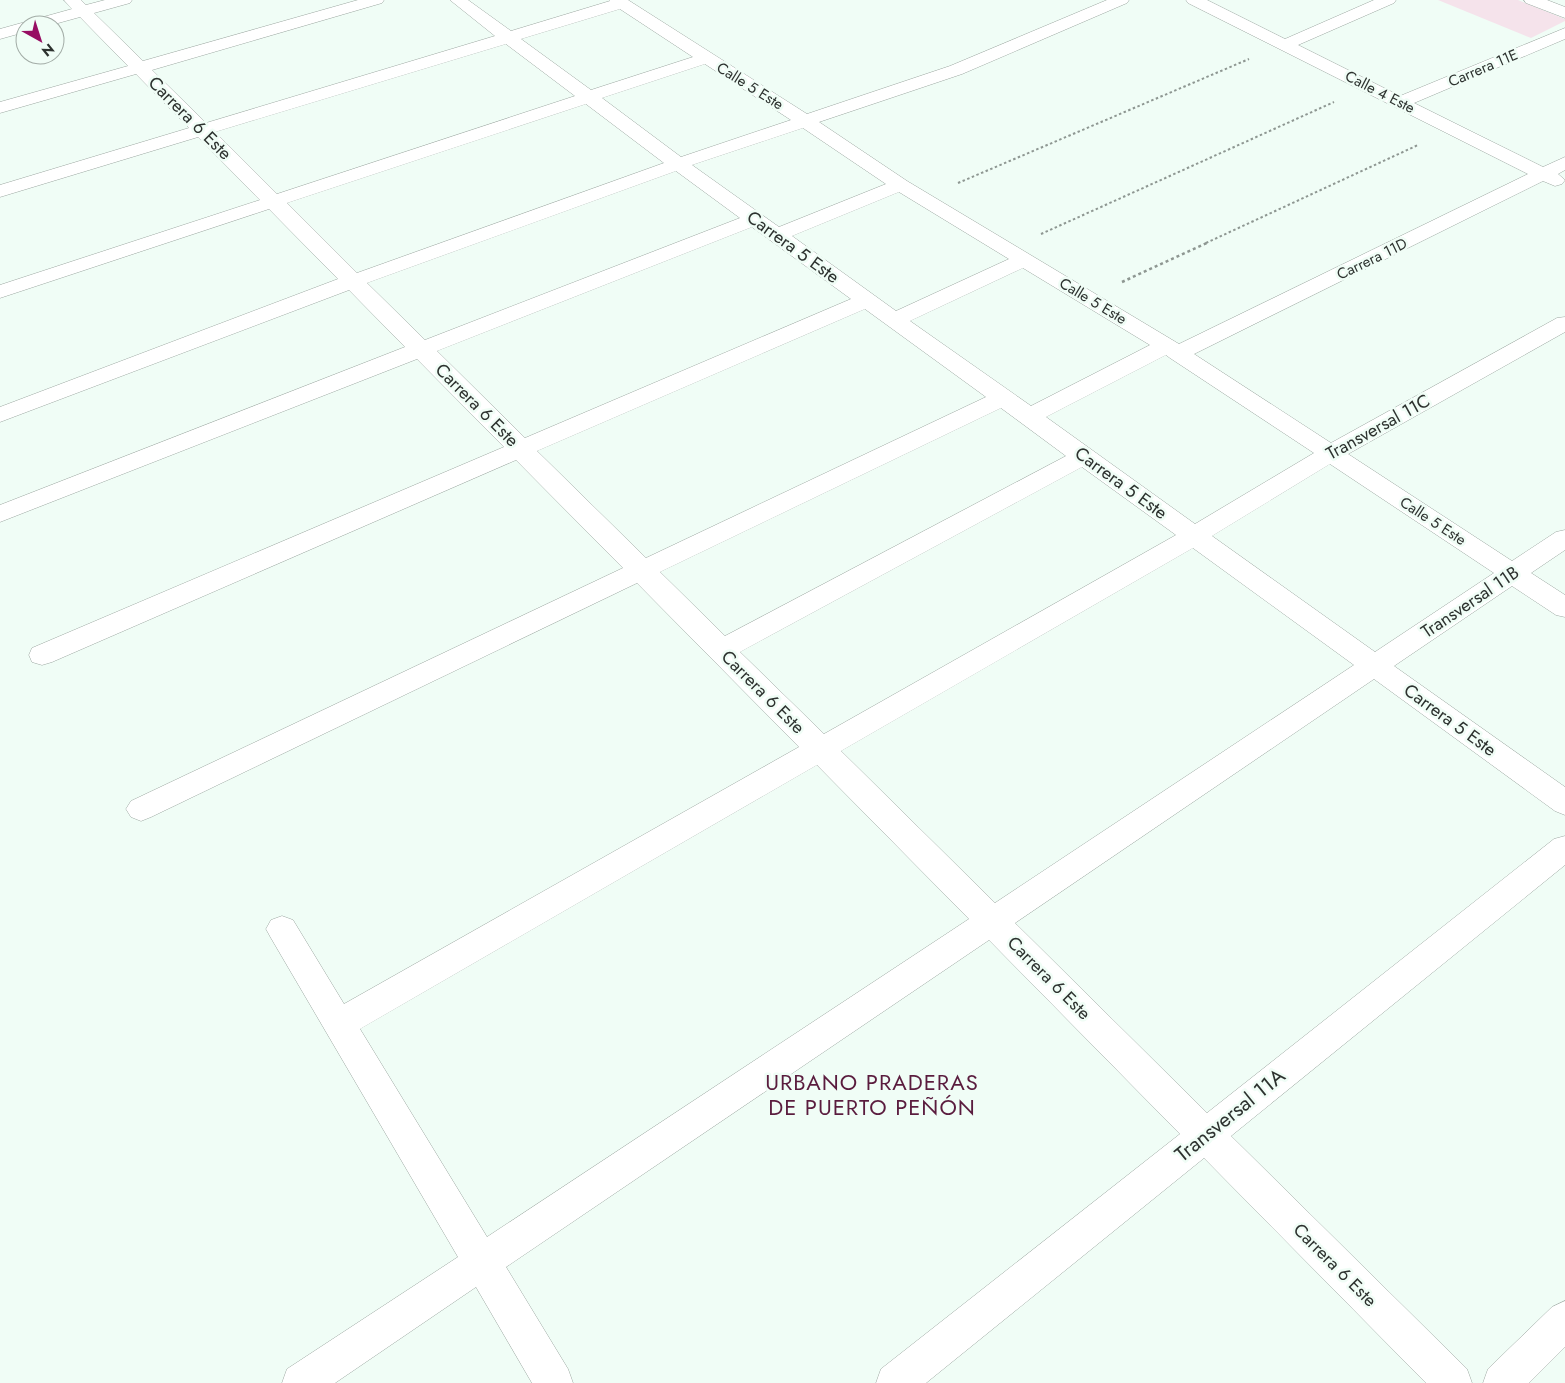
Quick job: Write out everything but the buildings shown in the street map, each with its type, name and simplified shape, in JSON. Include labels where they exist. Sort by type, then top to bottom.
[{"type":"street","points":[[56,15],[78,6],[124,0]]},
{"type":"street","points":[[0,108],[376,0]]},
{"type":"street","name":"Carrera 5 Este","points":[[458,0],[678,164],[1565,803]]},
{"type":"street","points":[[0,415],[353,281],[678,164],[956,70],[1121,0]]},
{"type":"street","name":"Calle 4 Este","points":[[1194,0],[1565,185]]},
{"type":"street","points":[[1284,45],[1388,0]]},
{"type":"street","points":[[1532,0],[1565,13]]},
{"type":"street","points":[[0,191],[620,2]]},
{"type":"street","name":"Calle 5 Este","points":[[620,2],[805,121],[900,185],[1172,350],[1565,608]]},
{"type":"street","name":"Carrera 6 Este","points":[[78,6],[1453,1383]]},
{"type":"street","points":[[0,34],[15,30]]},
{"type":"street","name":"Carrera 11E","points":[[1400,102],[1565,33]]},
{"type":"street","points":[[0,292],[706,58]]},
{"type":"street","name":"Carrera 11D","points":[[1028,416],[1544,175],[1565,163]]},
{"type":"street","points":[[778,236],[900,185]]},
{"type":"street","points":[[0,514],[754,218]]},
{"type":"street","points":[[894,320],[1015,255]]},
{"type":"street","points":[[42,655],[867,300]]},
{"type":"street","name":"Transversal 11C","points":[[338,1024],[1194,536],[1330,454],[1565,323]]},
{"type":"street","points":[[141,808],[1003,398]]},
{"type":"street","points":[[721,650],[1084,456]]},
{"type":"street","name":"Transversal 11B","points":[[301,1383],[1565,538]]},
{"type":"street","name":"Transversal 11A","points":[[895,1383],[1565,848]]},
{"type":"street","points":[[282,929],[554,1383]]},
{"type":"street","points":[[1502,1383],[1565,1320]]},
{"type":"path","points":[[922,198],[1284,45]]},
{"type":"path","points":[[1015,255],[1369,87]]},
{"type":"path","points":[[1087,298],[1453,129]]},
{"type":"shaded area","points":[[1438,0],[1518,0],[1565,19],[1565,21],[1531,38]]},
{"type":"district","name":"URBANO PRADERAS DE PUERTO PEÑÓN","points":[[872,1094]]}]
